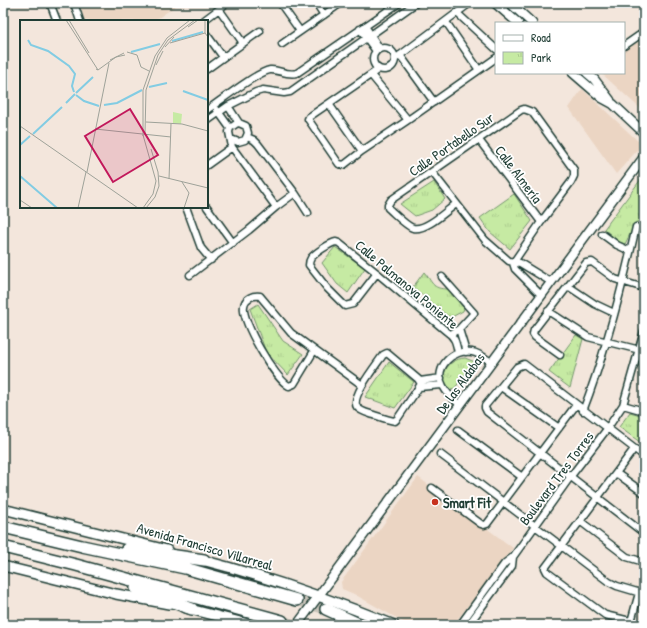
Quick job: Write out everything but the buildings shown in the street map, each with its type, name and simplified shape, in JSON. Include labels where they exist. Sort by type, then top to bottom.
[{"type":"highway","name":"Avenida Francisco Villarreal","points":[[3,527],[185,568],[297,600]]},
{"type":"highway","points":[[82,546],[133,550],[204,560]]},
{"type":"highway","points":[[3,547],[76,565],[282,621]]},
{"type":"highway","points":[[76,565],[192,609]]},
{"type":"highway","points":[[326,609],[361,625]]},
{"type":"main road","name":"Avenida Francisco Villarreal","points":[[3,510],[231,567],[318,595],[394,625]]},
{"type":"main road","points":[[3,566],[116,594],[192,609],[252,625]]},
{"type":"street","points":[[50,3],[57,20]]},
{"type":"street","points":[[74,3],[80,20]]},
{"type":"street","points":[[203,20],[227,3]]},
{"type":"street","points":[[280,3],[300,31]]},
{"type":"street","points":[[316,3],[324,15]]},
{"type":"street","points":[[282,44],[341,3]]},
{"type":"street","points":[[208,109],[254,78],[272,70],[292,74],[297,73],[398,3],[406,10]]},
{"type":"street","points":[[208,120],[228,106],[260,90],[284,93],[290,92],[416,3]]},
{"type":"street","points":[[470,3],[398,57],[388,69],[379,69],[309,117],[309,122],[339,164],[344,165],[495,59]]},
{"type":"street","points":[[495,3],[517,22]]},
{"type":"street","points":[[510,3],[531,22]]},
{"type":"street","points":[[219,9],[243,43]]},
{"type":"street","points":[[457,13],[495,48]]},
{"type":"street","points":[[446,22],[479,70]]},
{"type":"street","points":[[362,28],[378,50]]},
{"type":"street","points":[[208,68],[260,31]]},
{"type":"street","points":[[625,45],[644,32]]},
{"type":"street","points":[[208,36],[223,57]]},
{"type":"street","points":[[378,50],[388,49],[398,57],[434,102]]},
{"type":"street","points":[[378,50],[373,59],[374,63],[379,69]]},
{"type":"street","points":[[292,74],[297,86]]},
{"type":"street","points":[[581,74],[602,98],[613,104],[644,133]]},
{"type":"street","points":[[371,75],[408,120]]},
{"type":"street","points":[[254,78],[260,90]]},
{"type":"street","points":[[329,104],[362,151]]},
{"type":"street","points":[[214,105],[230,128],[229,132],[232,147],[276,207]]},
{"type":"street","points":[[228,106],[239,123],[246,126],[248,130],[247,137],[242,142],[231,139]]},
{"type":"street","name":"Calle Portabello Sur","points":[[456,204],[430,224],[415,228],[388,208],[388,205],[392,200],[524,109],[532,112],[574,173],[571,182],[541,222]]},
{"type":"street","points":[[230,128],[239,123]]},
{"type":"street","points":[[247,137],[254,140],[258,144],[295,193],[308,213]]},
{"type":"street","name":"Calle Almería","points":[[479,140],[541,222]]},
{"type":"street","points":[[208,164],[232,147]]},
{"type":"street","name":"De las Aldabas","points":[[296,625],[644,157]]},
{"type":"street","points":[[432,172],[485,240],[507,260],[513,263],[520,263],[551,282]]},
{"type":"street","points":[[190,276],[234,243],[276,207],[295,193]]},
{"type":"street","points":[[186,208],[201,248],[211,260]]},
{"type":"street","points":[[208,208],[234,243]]},
{"type":"street","points":[[513,263],[541,222]]},
{"type":"street","points":[[584,410],[606,342],[623,282],[636,227]]},
{"type":"street","points":[[602,234],[617,245],[630,251]]},
{"type":"street","name":"Calle Palmanova Poniente","points":[[377,273],[353,304],[345,306],[327,288],[309,265],[311,258],[331,243],[339,243],[377,273],[446,331],[451,334],[456,343],[458,353]]},
{"type":"street","points":[[560,355],[535,337],[533,334],[534,330],[586,263],[592,262],[615,279],[644,288]]},
{"type":"street","points":[[513,263],[515,269],[541,295]]},
{"type":"street","points":[[442,277],[474,312],[473,315],[459,329],[451,334]]},
{"type":"street","points":[[568,286],[595,304],[614,313]]},
{"type":"street","points":[[314,351],[294,384],[289,386],[285,384],[272,370],[262,354],[246,319],[243,309],[245,303],[254,296],[260,296],[291,333],[362,385]]},
{"type":"street","points":[[548,311],[588,337],[641,350]]},
{"type":"street","name":"Calle Palmanova Poniente","points":[[459,329],[466,352]]},
{"type":"street","name":"Boulevard Tres Torres","points":[[460,625],[470,620],[505,563],[513,557],[623,405],[641,350],[644,331]]},
{"type":"street","points":[[460,404],[451,397],[442,385],[442,370],[448,360],[453,355],[466,352],[476,353],[491,362]]},
{"type":"street","points":[[441,378],[419,386],[395,421],[364,412],[357,406],[356,400],[362,385],[383,355],[387,353],[419,386],[442,385]]},
{"type":"street","points":[[644,456],[524,364],[517,367],[486,406],[486,410],[540,453],[644,531]]},
{"type":"street","points":[[502,386],[559,428]]},
{"type":"street","points":[[432,488],[484,525],[487,524],[576,405]]},
{"type":"street","points":[[623,405],[644,411]]},
{"type":"street","points":[[458,430],[522,477]]},
{"type":"street","points":[[440,454],[561,546],[612,584],[642,593],[630,621],[605,615],[546,570],[547,564],[561,546],[598,497],[616,472],[634,449]]},
{"type":"street","points":[[616,472],[644,493]]},
{"type":"street","points":[[580,521],[627,557],[644,562]]},
{"type":"shaded area","points":[[79,3],[177,3],[177,5],[155,20],[85,20]]},
{"type":"shaded area","points":[[644,38],[644,112],[602,74],[625,74],[625,50]]},
{"type":"shaded area","points":[[582,89],[639,142],[641,146],[616,174],[569,108]]},
{"type":"shaded area","points":[[418,477],[513,548],[453,625],[409,625],[354,594],[342,589],[341,582]]},
{"type":"green space","points":[[644,175],[644,222],[636,222],[625,244],[619,242],[604,229]]},
{"type":"green space","points":[[434,182],[445,199],[432,210],[415,216],[400,204]]},
{"type":"green space","points":[[514,194],[532,221],[510,249],[490,232],[480,218]]},
{"type":"green space","points":[[335,247],[365,268],[348,293],[337,284],[322,263]]},
{"type":"green space","points":[[424,272],[435,286],[442,289],[448,289],[464,308],[463,311],[450,318],[413,287]]},
{"type":"green space","points":[[258,304],[283,341],[303,354],[288,375],[266,352],[250,309]]},
{"type":"green space","points":[[576,335],[583,339],[570,388],[549,372]]},
{"type":"green space","points":[[465,358],[475,362],[454,389],[451,390],[444,380],[446,370],[453,362]]},
{"type":"green space","points":[[389,362],[414,382],[395,408],[365,397]]},
{"type":"green space","points":[[630,412],[644,416],[644,445],[619,427]]},
{"type":"tunnel","points":[[297,600],[326,609]]},
{"type":"tunnel","points":[[282,621],[295,625]]},
{"type":"place","name":"Smart Fit","points":[[435,502]]}]
